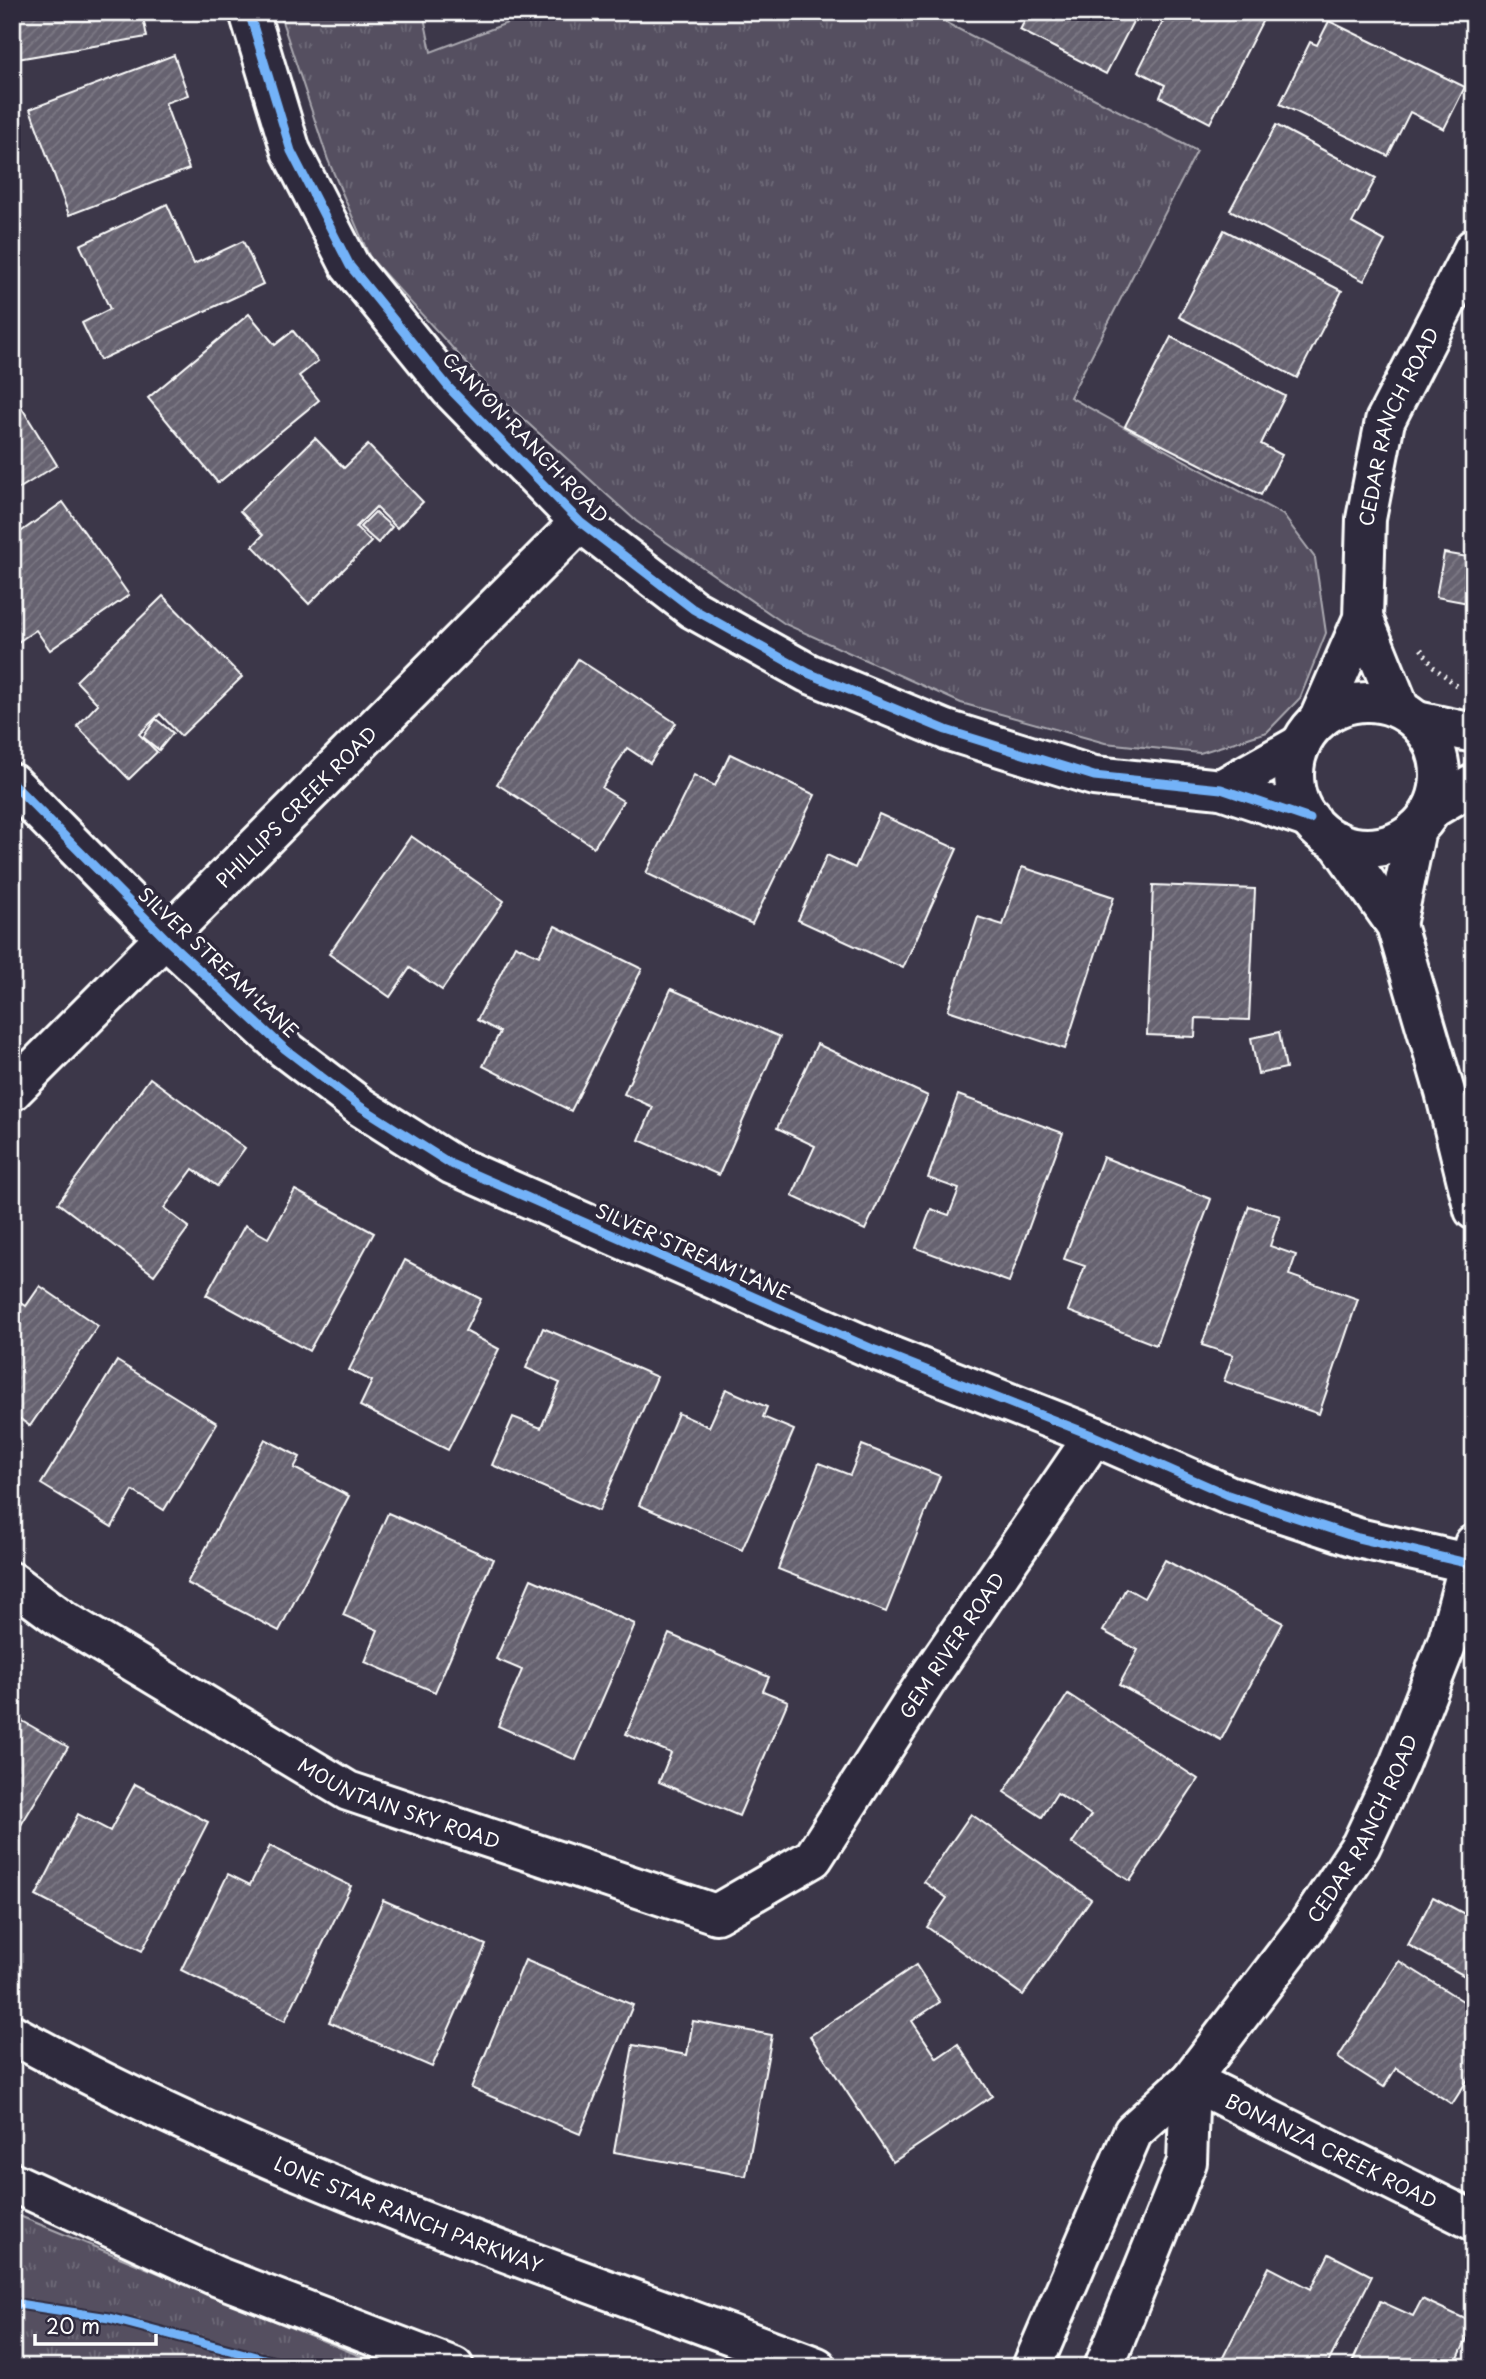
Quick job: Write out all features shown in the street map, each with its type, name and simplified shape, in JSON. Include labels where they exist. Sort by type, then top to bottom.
[{"type":"street","name":"CANYON RANCH ROAD","points":[[248,12],[291,151],[350,266],[450,389],[580,522],[693,609],[808,673],[946,730],[1094,776],[1221,789],[1323,830]]},
{"type":"street","name":"CEDAR RANCH ROAD","points":[[1310,732],[1363,618],[1366,519],[1385,421],[1474,248]]},
{"type":"street","name":"PHILLIPS CREEK ROAD","points":[[12,1091],[580,522]]},
{"type":"street","name":"CEDAR RANCH ROAD","points":[[1363,618],[1409,715]]},
{"type":"street","points":[[1221,789],[1310,732],[1333,711],[1366,702],[1474,733]]},
{"type":"street","points":[[1396,925],[1424,819],[1440,772],[1437,753],[1409,715]]},
{"type":"street","points":[[1310,732],[1295,783],[1300,802],[1396,925],[1445,1092],[1474,1210]]},
{"type":"street","name":"SILVER STREAM LANE","points":[[12,783],[166,939],[285,1049],[360,1107],[450,1164],[875,1350],[1094,1436],[1228,1495],[1358,1538],[1472,1554]]},
{"type":"street","points":[[1323,830],[1370,848],[1387,846],[1474,784]]},
{"type":"street","name":"GEM RIVER ROAD","points":[[813,1858],[927,1680],[1094,1436]]},
{"type":"street","name":"CEDAR RANCH ROAD","points":[[1032,2367],[1133,2132],[1190,2080],[1306,1928],[1361,1844],[1399,1764],[1448,1640],[1472,1554]]},
{"type":"street","name":"MOUNTAIN SKY ROAD","points":[[12,1582],[62,1619],[348,1791],[716,1914],[813,1858]]},
{"type":"street","name":"LONE STAR RANCH PARKWAY","points":[[12,2034],[117,2090],[290,2167],[817,2367]]},
{"type":"street","points":[[1104,2367],[1187,2162],[1190,2080]]},
{"type":"street","name":"BONANZA CREEK ROAD","points":[[1190,2080],[1474,2221]]},
{"type":"street","points":[[12,2182],[216,2276],[454,2367]]},
{"type":"path","points":[[1416,642],[1434,667],[1464,691]]},
{"type":"green space","points":[[279,12],[423,12],[431,52],[536,12],[925,12],[1197,151],[1070,397],[1283,515],[1315,558],[1326,633],[1300,698],[1267,732],[1200,753],[1105,743],[961,703],[785,624],[636,521],[490,389],[370,258],[328,160]]},
{"type":"green space","points":[[12,2211],[22,2217],[387,2367],[12,2367]]},
{"type":"building","points":[[12,12],[142,12],[147,37],[17,59]]},
{"type":"building","points":[[1029,12],[1138,12],[1106,74],[1020,30]]},
{"type":"building","points":[[1168,12],[1267,12],[1210,123],[1160,97],[1165,85],[1138,71]]},
{"type":"building","points":[[1329,21],[1465,87],[1444,129],[1410,112],[1388,156],[1280,104],[1310,42],[1317,45]]},
{"type":"building","points":[[174,55],[188,95],[165,103],[189,169],[69,215],[30,109]]},
{"type":"building","points":[[1276,125],[1376,178],[1352,223],[1385,241],[1364,281],[1230,210]]},
{"type":"building","points":[[167,204],[194,264],[243,241],[263,284],[100,360],[82,323],[110,309],[80,245]]},
{"type":"building","points":[[1224,230],[1342,291],[1297,378],[1179,317]]},
{"type":"building","points":[[249,314],[275,345],[293,331],[318,361],[299,376],[319,400],[218,483],[148,398]]},
{"type":"building","points":[[1171,337],[1285,396],[1261,444],[1282,455],[1261,495],[1125,426]]},
{"type":"building","points":[[12,392],[57,465],[12,493]]},
{"type":"building","points":[[315,438],[344,468],[368,445],[423,502],[397,528],[376,507],[356,527],[371,542],[309,604],[253,546],[263,535],[240,511]]},
{"type":"building","points":[[63,502],[129,595],[50,650],[36,630],[12,646],[12,538]]},
{"type":"building","points":[[375,512],[392,527],[378,543],[360,527]]},
{"type":"building","points":[[1444,553],[1474,558],[1474,604],[1436,597]]},
{"type":"building","points":[[163,596],[242,677],[181,736],[160,714],[139,734],[157,752],[129,779],[77,726],[98,704],[76,681]]},
{"type":"building","points":[[578,659],[676,723],[650,763],[627,748],[602,788],[623,801],[594,847],[497,784]]},
{"type":"building","points":[[156,719],[173,733],[159,750],[143,737]]},
{"type":"building","points":[[730,754],[815,795],[752,924],[646,873],[694,775],[715,786]]},
{"type":"building","points":[[879,814],[957,849],[903,968],[798,920],[827,855],[855,868]]},
{"type":"building","points":[[411,836],[504,901],[442,990],[410,968],[390,997],[329,954]]},
{"type":"building","points":[[1022,867],[1114,897],[1065,1049],[948,1010],[978,917],[1003,925]]},
{"type":"building","points":[[1153,885],[1255,889],[1249,1020],[1196,1018],[1195,1037],[1147,1035]]},
{"type":"building","points":[[555,926],[642,969],[571,1111],[483,1066],[500,1032],[477,1020],[515,945],[539,956]]},
{"type":"building","points":[[671,989],[780,1037],[719,1175],[639,1140],[653,1107],[624,1094]]},
{"type":"building","points":[[1279,1032],[1286,1068],[1258,1074],[1251,1038]]},
{"type":"building","points":[[817,1044],[928,1096],[865,1230],[792,1196],[815,1146],[777,1128]]},
{"type":"building","points":[[150,1078],[245,1148],[217,1186],[193,1169],[164,1208],[189,1227],[154,1275],[58,1203]]},
{"type":"building","points":[[958,1095],[1063,1133],[1009,1282],[916,1248],[931,1209],[949,1215],[959,1189],[928,1178]]},
{"type":"building","points":[[1103,1157],[1211,1199],[1156,1345],[1068,1311],[1085,1266],[1064,1259]]},
{"type":"building","points":[[295,1190],[374,1233],[309,1351],[206,1295],[245,1225],[268,1238]]},
{"type":"building","points":[[1249,1206],[1280,1216],[1270,1246],[1296,1255],[1289,1275],[1358,1299],[1319,1414],[1224,1381],[1233,1355],[1202,1345]]},
{"type":"building","points":[[405,1260],[481,1299],[465,1331],[499,1349],[448,1450],[360,1406],[372,1381],[349,1370]]},
{"type":"building","points":[[40,1286],[98,1326],[30,1426],[12,1413],[12,1296],[26,1306]]},
{"type":"building","points":[[543,1328],[657,1377],[599,1511],[492,1465],[513,1417],[541,1428],[560,1383],[526,1368]]},
{"type":"building","points":[[117,1361],[217,1423],[164,1510],[133,1491],[112,1527],[41,1484]]},
{"type":"building","points":[[726,1389],[767,1407],[763,1417],[794,1430],[742,1550],[639,1505],[678,1413],[709,1427]]},
{"type":"building","points":[[265,1439],[300,1457],[294,1468],[349,1496],[279,1631],[187,1583]]},
{"type":"building","points":[[862,1445],[940,1476],[886,1612],[778,1569],[819,1463],[850,1475]]},
{"type":"building","points":[[388,1513],[493,1559],[435,1692],[365,1662],[378,1630],[343,1615]]},
{"type":"building","points":[[1165,1560],[1283,1623],[1221,1740],[1119,1685],[1138,1650],[1103,1631],[1126,1588],[1144,1598]]},
{"type":"building","points":[[531,1579],[635,1624],[576,1760],[498,1726],[522,1670],[496,1659]]},
{"type":"building","points":[[669,1634],[769,1677],[763,1691],[788,1701],[739,1816],[659,1782],[671,1753],[626,1734]]},
{"type":"building","points":[[1068,1694],[1198,1779],[1130,1881],[1072,1843],[1091,1815],[1057,1793],[1042,1817],[1004,1792]]},
{"type":"building","points":[[12,1715],[68,1747],[12,1840]]},
{"type":"building","points":[[135,1784],[208,1822],[142,1951],[36,1896],[78,1814],[110,1831]]},
{"type":"building","points":[[971,1814],[1091,1899],[1023,1995],[927,1927],[947,1898],[924,1882]]},
{"type":"building","points":[[270,1846],[351,1886],[285,2021],[181,1970],[228,1874],[250,1885]]},
{"type":"building","points":[[1433,1897],[1472,1918],[1474,1915],[1474,1981],[1408,1945]]},
{"type":"building","points":[[383,1900],[486,1945],[432,2067],[329,2022]]},
{"type":"building","points":[[525,1960],[633,2005],[580,2134],[471,2088]]},
{"type":"building","points":[[1399,1961],[1474,2008],[1474,2070],[1452,2104],[1396,2068],[1384,2087],[1338,2058]]},
{"type":"building","points":[[916,1965],[940,2002],[912,2021],[937,2058],[958,2044],[992,2096],[893,2162],[810,2036]]},
{"type":"building","points":[[693,2021],[772,2035],[746,2176],[614,2152],[633,2045],[687,2055]]},
{"type":"building","points":[[1329,2254],[1372,2276],[1326,2367],[1218,2367],[1269,2267],[1311,2289]]},
{"type":"building","points":[[1422,2299],[1474,2323],[1454,2367],[1350,2367],[1380,2301],[1413,2316]]},
{"type":"cycle path","points":[[249,12],[291,151],[350,266],[450,389],[580,522],[693,609],[808,673],[946,730],[1094,776],[1221,789],[1310,819]]},
{"type":"cycle path","points":[[12,783],[166,939],[285,1049],[361,1107],[451,1164],[875,1350],[1094,1436],[1228,1495],[1358,1538],[1471,1564]]},
{"type":"cycle path","points":[[12,2303],[109,2318],[294,2367]]}]
